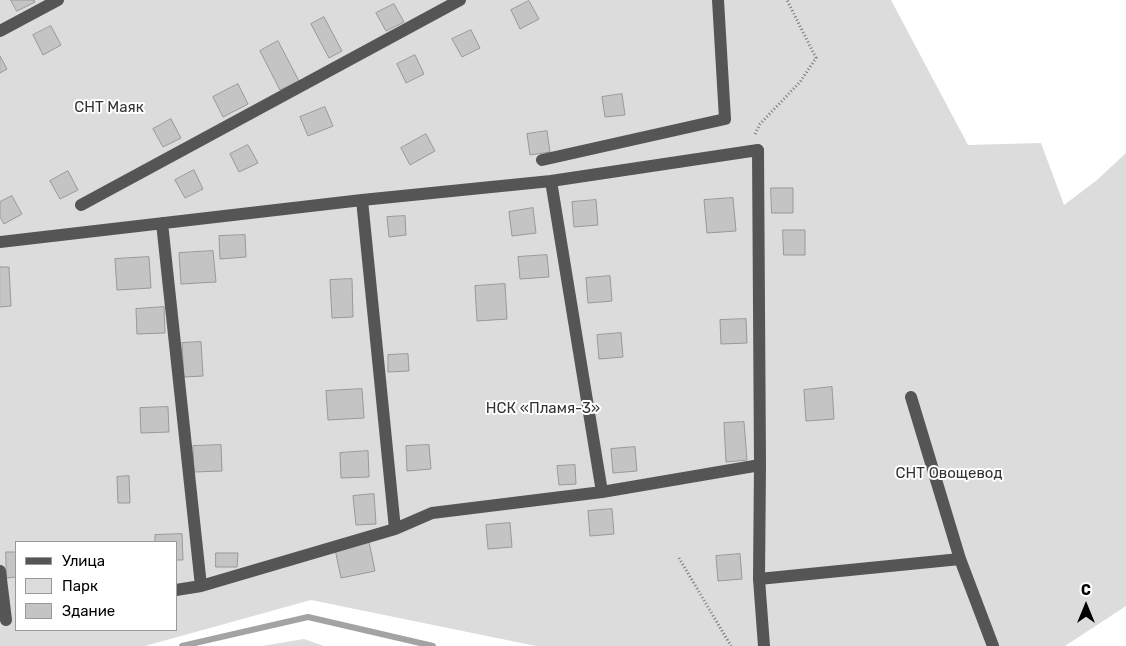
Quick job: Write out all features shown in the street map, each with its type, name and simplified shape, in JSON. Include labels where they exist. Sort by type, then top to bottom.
[{"type":"street","points":[[0,31],[58,0]]},
{"type":"street","points":[[80,205],[460,0]]},
{"type":"street","points":[[542,160],[725,119],[718,0]]},
{"type":"street","points":[[0,242],[362,200],[551,181],[758,150],[759,579],[764,646]]},
{"type":"street","points":[[551,181],[602,492]]},
{"type":"street","points":[[362,200],[395,529]]},
{"type":"street","points":[[162,223],[201,586]]},
{"type":"street","points":[[911,397],[960,559],[993,646]]},
{"type":"street","points":[[178,590],[201,586],[395,529],[432,513],[602,492],[760,466]]},
{"type":"street","points":[[759,579],[960,559]]},
{"type":"street","points":[[0,571],[8,620]]},
{"type":"path","points":[[745,152],[760,124],[800,82],[816,58],[787,0]]},
{"type":"path","points":[[679,558],[731,646]]},
{"type":"green space","points":[[0,0],[891,0],[968,145],[1041,143],[1064,205],[1097,180],[1126,153],[1126,606],[1065,646],[536,646],[311,600],[145,646],[0,646]]},
{"type":"green space","points":[[304,639],[324,646],[262,646]]},
{"type":"building","points":[[11,0],[34,0],[35,2],[17,11]]},
{"type":"building","points":[[529,1],[539,19],[520,29],[511,10]]},
{"type":"building","points":[[394,4],[404,22],[386,31],[376,13]]},
{"type":"building","points":[[324,17],[342,51],[329,58],[311,24]]},
{"type":"building","points":[[51,26],[61,45],[43,55],[33,35]]},
{"type":"building","points":[[471,30],[480,48],[462,57],[452,39]]},
{"type":"building","points":[[278,41],[299,81],[280,90],[260,51]]},
{"type":"building","points":[[415,55],[424,74],[406,83],[397,64]]},
{"type":"building","points":[[0,56],[7,69],[0,73]]},
{"type":"building","points":[[238,84],[248,104],[223,117],[213,97]]},
{"type":"building","points":[[622,94],[625,115],[605,117],[602,97]]},
{"type":"building","points":[[325,107],[333,126],[308,136],[300,117]]},
{"type":"building","points":[[171,119],[181,138],[163,147],[153,129]]},
{"type":"building","points":[[547,131],[550,152],[530,155],[527,134]]},
{"type":"building","points":[[426,134],[435,151],[410,165],[401,148]]},
{"type":"building","points":[[248,145],[258,163],[239,172],[230,154]]},
{"type":"building","points":[[194,170],[203,189],[185,198],[175,180]]},
{"type":"building","points":[[68,171],[78,190],[60,199],[50,181]]},
{"type":"building","points":[[771,188],[793,188],[793,213],[772,213]]},
{"type":"building","points":[[12,196],[22,214],[4,224],[0,217],[0,202]]},
{"type":"building","points":[[733,198],[736,231],[707,233],[704,200]]},
{"type":"building","points":[[596,200],[598,225],[574,227],[572,202]]},
{"type":"building","points":[[533,208],[536,233],[512,236],[509,212]]},
{"type":"building","points":[[405,216],[406,235],[389,237],[387,217]]},
{"type":"building","points":[[783,230],[805,230],[805,255],[784,255]]},
{"type":"building","points":[[245,235],[246,257],[220,259],[219,236]]},
{"type":"building","points":[[213,251],[216,282],[181,284],[179,253]]},
{"type":"building","points":[[547,255],[549,277],[520,279],[518,257]]},
{"type":"building","points":[[149,257],[151,288],[117,290],[115,259]]},
{"type":"building","points":[[0,267],[9,267],[11,306],[0,307]]},
{"type":"building","points":[[610,276],[612,301],[588,303],[586,278]]},
{"type":"building","points":[[352,279],[353,317],[332,318],[330,280]]},
{"type":"building","points":[[505,284],[507,319],[477,321],[475,286]]},
{"type":"building","points":[[164,307],[165,333],[137,334],[136,309]]},
{"type":"building","points":[[746,319],[747,343],[721,344],[720,320]]},
{"type":"building","points":[[621,333],[623,357],[599,359],[597,335]]},
{"type":"building","points":[[201,342],[203,376],[184,377],[182,343]]},
{"type":"building","points":[[408,354],[409,371],[388,372],[388,355]]},
{"type":"building","points":[[832,387],[834,419],[806,421],[804,390]]},
{"type":"building","points":[[362,389],[364,418],[328,420],[326,391]]},
{"type":"building","points":[[168,407],[169,432],[141,433],[140,408]]},
{"type":"building","points":[[744,422],[747,460],[726,462],[724,423]]},
{"type":"building","points":[[221,445],[222,471],[194,472],[193,446]]},
{"type":"building","points":[[429,445],[431,469],[407,471],[406,446]]},
{"type":"building","points":[[635,447],[637,471],[613,473],[611,449]]},
{"type":"building","points":[[368,451],[369,477],[341,478],[340,453]]},
{"type":"building","points":[[575,465],[576,484],[559,485],[557,466]]},
{"type":"building","points":[[129,476],[130,503],[118,503],[117,477]]},
{"type":"building","points":[[374,494],[376,524],[356,525],[353,496]]},
{"type":"building","points":[[612,509],[614,534],[590,536],[588,511]]},
{"type":"building","points":[[510,523],[512,547],[488,549],[486,525]]},
{"type":"building","points":[[182,534],[183,560],[178,560],[178,541],[155,541],[155,535]]},
{"type":"building","points":[[369,542],[375,571],[341,578],[335,549]]},
{"type":"building","points":[[6,552],[15,552],[15,577],[7,578]]},
{"type":"building","points":[[216,553],[238,553],[237,567],[216,567]]},
{"type":"building","points":[[740,554],[742,579],[718,581],[716,556]]},
{"type":"waterway","points":[[182,646],[308,617],[433,646]]},
{"type":"park label","name":"СНТ Маяк","points":[[109,108]]},
{"type":"park label","name":"НСК «Пламя-3»","points":[[543,409]]},
{"type":"park label","name":"СНТ Овощевод","points":[[949,474]]}]
